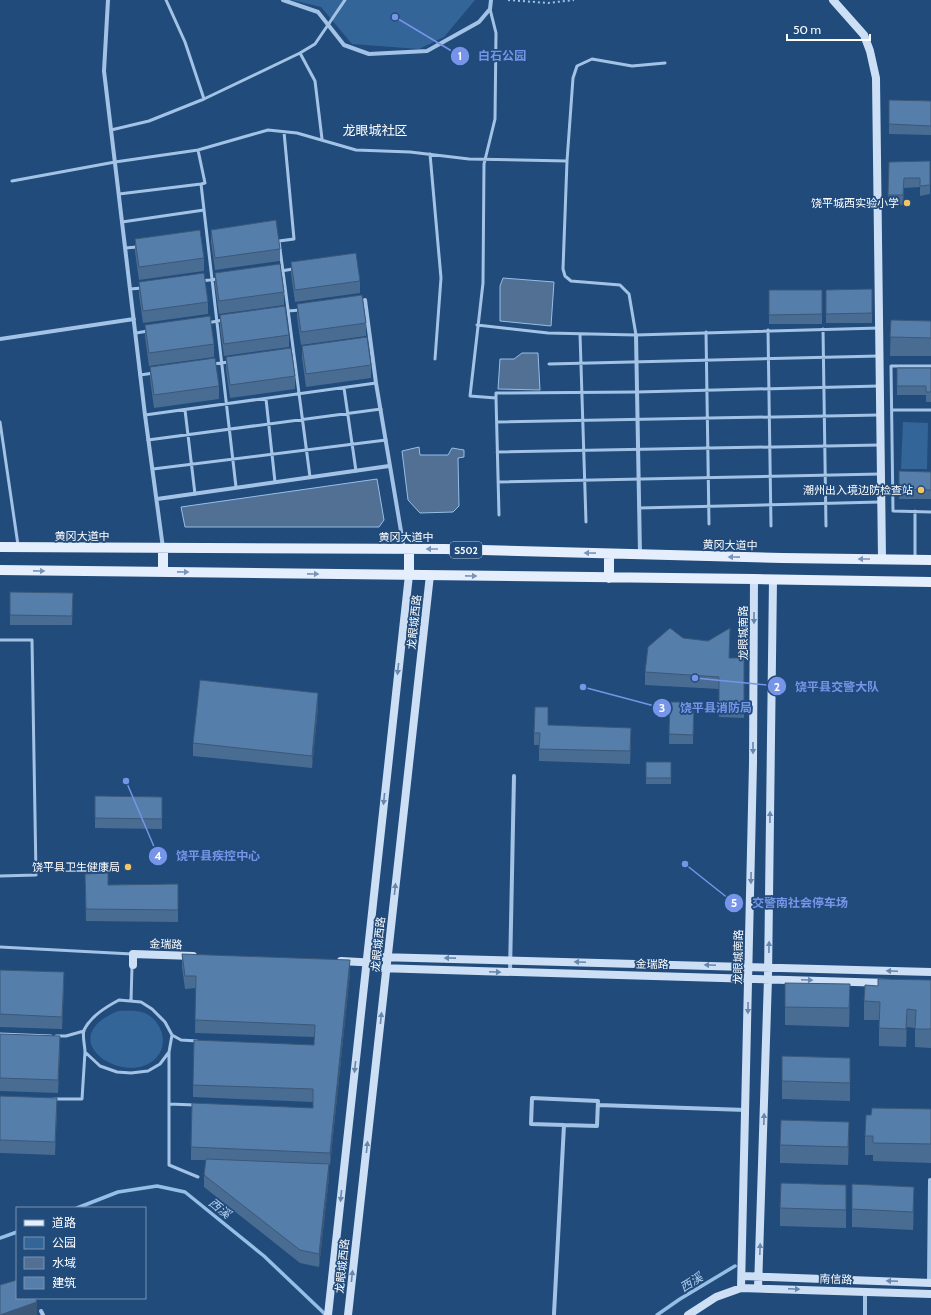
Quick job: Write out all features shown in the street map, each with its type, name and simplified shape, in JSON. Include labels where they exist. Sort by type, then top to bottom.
[{"type":"main road","points":[[833,0],[864,35],[870,51],[876,78],[882,559]]},
{"type":"main road","name":"黄冈大道中","points":[[0,548],[407,549],[931,560]]},
{"type":"main road","points":[[163,549],[163,572]]},
{"type":"main road","points":[[407,549],[409,575]]},
{"type":"main road","points":[[609,554],[609,578]]},
{"type":"main road","points":[[0,570],[931,582]]},
{"type":"main road","name":"龙眼城西路","points":[[328,1311],[409,575]]},
{"type":"main road","name":"龙眼城西路","points":[[348,1315],[430,575]]},
{"type":"main road","name":"龙眼城南路","points":[[741,1288],[749,967],[754,579]]},
{"type":"main road","points":[[758,1288],[768,978],[773,579]]},
{"type":"main road","points":[[132,965],[133,954]]},
{"type":"main road","name":"金瑞路","points":[[133,954],[204,956]]},
{"type":"main road","name":"金瑞路","points":[[900,983],[768,978],[378,968],[378,957],[931,972]]},
{"type":"main road","name":"金瑞路","points":[[331,961],[378,962]]},
{"type":"main road","name":"南信路","points":[[742,1276],[930,1283]]},
{"type":"main road","points":[[930,1283],[931,1294]]},
{"type":"main road","name":"南信路","points":[[688,1315],[716,1297],[741,1288],[931,1294]]},
{"type":"street","points":[[108,0],[104,70],[148,440],[163,549]]},
{"type":"street","points":[[284,0],[318,12],[344,46],[369,54],[414,53],[427,51],[479,22],[490,9],[491,0]]},
{"type":"street","points":[[366,300],[376,384],[389,466],[407,549]]},
{"type":"street","points":[[0,339],[134,319]]},
{"type":"street","points":[[636,335],[640,554]]},
{"type":"street","points":[[157,499],[389,466]]},
{"type":"street","points":[[510,972],[514,776]]},
{"type":"street","points":[[532,1098],[598,1101],[598,1126],[564,1125],[531,1124],[532,1098]]},
{"type":"street","points":[[598,1105],[746,1110]]},
{"type":"street","points":[[554,1314],[564,1125]]},
{"type":"street","points":[[930,1180],[930,1283]]},
{"type":"street","points":[[864,1291],[865,1315]]},
{"type":"lane","points":[[166,0],[185,42],[204,99]]},
{"type":"lane","points":[[111,130],[148,121],[204,99],[300,53],[315,44],[345,0]]},
{"type":"lane","points":[[490,9],[496,33],[496,119],[486,159],[483,283],[470,396],[496,398]]},
{"type":"lane","points":[[300,53],[315,81],[322,139]]},
{"type":"lane","points":[[636,335],[628,294],[620,285],[571,281],[565,276],[563,269],[567,161],[573,78],[577,66],[592,59],[632,66],[665,63]]},
{"type":"lane","points":[[12,181],[115,162],[198,150],[268,130],[322,139],[356,150],[430,154],[469,159],[567,161]]},
{"type":"lane","points":[[284,132],[294,239],[279,241],[295,353],[310,477]]},
{"type":"lane","points":[[119,194],[205,183],[198,150]]},
{"type":"lane","points":[[430,154],[441,278],[435,359]]},
{"type":"lane","points":[[201,184],[225,404],[236,488]]},
{"type":"lane","points":[[122,222],[204,210]]},
{"type":"lane","points":[[199,238],[206,237]]},
{"type":"lane","points":[[125,248],[140,246]]},
{"type":"lane","points":[[276,272],[297,269]]},
{"type":"lane","points":[[196,281],[225,278]]},
{"type":"lane","points":[[130,289],[145,288]]},
{"type":"lane","points":[[358,302],[366,300]]},
{"type":"lane","points":[[282,312],[304,309]]},
{"type":"lane","points":[[201,323],[230,319]]},
{"type":"lane","points":[[477,325],[548,333],[636,335],[768,330],[880,328]]},
{"type":"lane","points":[[823,329],[826,526]]},
{"type":"lane","points":[[768,330],[771,526]]},
{"type":"lane","points":[[136,333],[150,331]]},
{"type":"lane","points":[[706,332],[709,524]]},
{"type":"lane","points":[[580,334],[586,522]]},
{"type":"lane","points":[[363,343],[371,342]]},
{"type":"lane","points":[[287,354],[295,353]]},
{"type":"lane","points":[[549,364],[880,356]]},
{"type":"lane","points":[[206,365],[235,361]]},
{"type":"lane","points":[[931,366],[891,366],[893,511],[931,512]]},
{"type":"lane","points":[[140,374],[162,371]]},
{"type":"lane","points":[[145,415],[376,384]]},
{"type":"lane","points":[[499,515],[496,393],[637,392],[881,386]]},
{"type":"lane","points":[[344,388],[356,471]]},
{"type":"lane","points":[[266,399],[275,482]]},
{"type":"lane","points":[[148,440],[381,409]]},
{"type":"lane","points":[[185,410],[195,494]]},
{"type":"lane","points":[[892,410],[931,410]]},
{"type":"lane","points":[[497,422],[881,415]]},
{"type":"lane","points":[[0,422],[19,548]]},
{"type":"lane","points":[[153,469],[386,440]]},
{"type":"lane","points":[[497,452],[881,445]]},
{"type":"lane","points":[[498,482],[882,474]]},
{"type":"lane","points":[[639,508],[882,502]]},
{"type":"lane","points":[[915,511],[915,559]]},
{"type":"lane","points":[[0,640],[32,640],[36,875],[0,876]]},
{"type":"lane","points":[[0,947],[133,954]]},
{"type":"lane","points":[[131,1001],[132,965]]},
{"type":"lane","points":[[45,1099],[82,1100],[85,1052],[84,1031],[92,1019],[106,1007],[119,1000],[141,1002],[152,1009],[165,1022],[172,1035],[181,1040],[204,1041]]},
{"type":"lane","points":[[0,1034],[66,1036],[84,1031]]},
{"type":"lane","points":[[172,1035],[169,1052],[169,1165],[198,1177]]},
{"type":"lane","points":[[85,1052],[100,1066],[117,1072],[131,1073],[148,1071],[160,1064],[169,1052]]},
{"type":"lane","points":[[169,1104],[199,1105]]},
{"type":"path","points":[[508,0],[548,4],[574,0]]},
{"type":"green space","points":[[292,0],[475,0],[444,37],[419,49],[352,44],[321,7]]},
{"type":"green space","points":[[903,422],[928,423],[927,469],[901,469]]},
{"type":"green space","points":[[118,1011],[145,1013],[160,1027],[163,1040],[162,1047],[160,1053],[155,1059],[142,1066],[127,1068],[112,1064],[100,1056],[92,1046],[91,1034],[99,1022]]},
{"type":"water","points":[[503,278],[554,282],[551,326],[500,321],[500,286]]},
{"type":"water","points":[[522,353],[538,353],[540,390],[498,389],[500,359],[514,359]]},
{"type":"water","points":[[419,447],[420,455],[448,455],[452,448],[464,450],[464,457],[458,458],[459,506],[453,512],[420,513],[408,500],[402,451]]},
{"type":"water","points":[[377,479],[384,520],[379,527],[185,527],[181,507]]},
{"type":"building","points":[[889,100],[931,101],[931,126],[889,124]]},
{"type":"building","points":[[930,161],[930,185],[920,186],[920,178],[904,178],[903,195],[888,195],[889,162]]},
{"type":"building","points":[[276,220],[280,249],[215,258],[211,230]]},
{"type":"building","points":[[200,230],[204,258],[139,267],[135,239]]},
{"type":"building","points":[[356,253],[360,281],[295,290],[291,262]]},
{"type":"building","points":[[280,264],[284,292],[219,301],[215,273]]},
{"type":"building","points":[[204,273],[208,302],[143,311],[139,282]]},
{"type":"building","points":[[872,289],[872,313],[826,314],[826,290]]},
{"type":"building","points":[[769,290],[822,290],[822,314],[769,315]]},
{"type":"building","points":[[362,295],[366,323],[301,332],[297,304]]},
{"type":"building","points":[[285,306],[289,335],[224,344],[220,315]]},
{"type":"building","points":[[210,316],[214,344],[149,353],[145,325]]},
{"type":"building","points":[[891,320],[931,321],[931,338],[890,337]]},
{"type":"building","points":[[367,337],[371,365],[306,374],[302,346]]},
{"type":"building","points":[[291,348],[295,376],[230,385],[226,357]]},
{"type":"building","points":[[215,358],[219,386],[154,395],[150,367]]},
{"type":"building","points":[[897,368],[931,368],[931,392],[926,392],[926,386],[897,386]]},
{"type":"building","points":[[899,471],[931,472],[931,490],[899,489]]},
{"type":"building","points":[[10,592],[73,593],[72,616],[10,615]]},
{"type":"building","points":[[670,628],[683,638],[708,641],[730,628],[729,658],[744,658],[744,706],[719,704],[719,677],[645,672],[648,647]]},
{"type":"building","points":[[200,680],[318,693],[312,756],[193,743]]},
{"type":"building","points":[[670,702],[694,702],[693,735],[669,734]]},
{"type":"building","points":[[535,707],[548,707],[548,725],[631,728],[630,751],[539,749],[540,733],[534,733]]},
{"type":"building","points":[[646,762],[671,762],[671,778],[646,778]]},
{"type":"building","points":[[95,796],[162,797],[162,819],[95,818]]},
{"type":"building","points":[[108,873],[108,885],[178,884],[178,910],[86,909],[85,874]]},
{"type":"building","points":[[182,954],[350,960],[330,1153],[191,1147],[192,1103],[313,1108],[313,1089],[193,1085],[194,1040],[314,1045],[315,1025],[195,1020],[196,976],[185,976]]},
{"type":"building","points":[[0,970],[64,972],[62,1017],[0,1014]]},
{"type":"building","points":[[878,979],[931,980],[931,1029],[915,1029],[916,1010],[907,1009],[906,1029],[879,1028],[880,1002],[864,1001],[865,985],[878,986]]},
{"type":"building","points":[[785,983],[850,984],[849,1008],[785,1007]]},
{"type":"building","points":[[0,1034],[60,1036],[58,1080],[0,1078]]},
{"type":"building","points":[[782,1056],[850,1058],[850,1083],[782,1081]]},
{"type":"building","points":[[0,1096],[57,1098],[55,1142],[0,1140]]},
{"type":"building","points":[[872,1108],[931,1109],[931,1144],[873,1143],[873,1136],[865,1136],[866,1115],[871,1115]]},
{"type":"building","points":[[781,1120],[849,1122],[848,1147],[780,1145]]},
{"type":"building","points":[[206,1159],[329,1164],[319,1254],[300,1250],[204,1175]]},
{"type":"building","points":[[781,1183],[846,1185],[846,1210],[780,1208]]},
{"type":"building","points":[[852,1184],[914,1187],[913,1212],[852,1209]]},
{"type":"building","points":[[16,1280],[16,1299],[36,1299],[37,1302],[0,1315],[0,1285]]},
{"type":"waterway","name":"西溪","points":[[80,1207],[118,1192],[157,1186],[185,1192],[264,1256],[326,1315]]},
{"type":"waterway","name":"西溪","points":[[0,1238],[16,1232]]},
{"type":"waterway","name":"西溪","points":[[657,1315],[680,1299],[735,1266]]},
{"type":"place","name":"白石公园","points":[[395,17]]},
{"type":"place","name":"饶平城西实验小学","points":[[907,203]]},
{"type":"place","name":"潮州出入境边防检查站","points":[[921,490]]},
{"type":"place","name":"饶平县交警大队","points":[[695,678]]},
{"type":"place","name":"饶平县消防局","points":[[583,687]]},
{"type":"place","name":"饶平县疾控中心","points":[[126,781]]},
{"type":"place","name":"交警南社会停车场","points":[[685,864]]},
{"type":"place","name":"饶平县卫生健康局","points":[[128,867]]},
{"type":"district","name":"龙眼城社区","points":[[375,130]]}]
